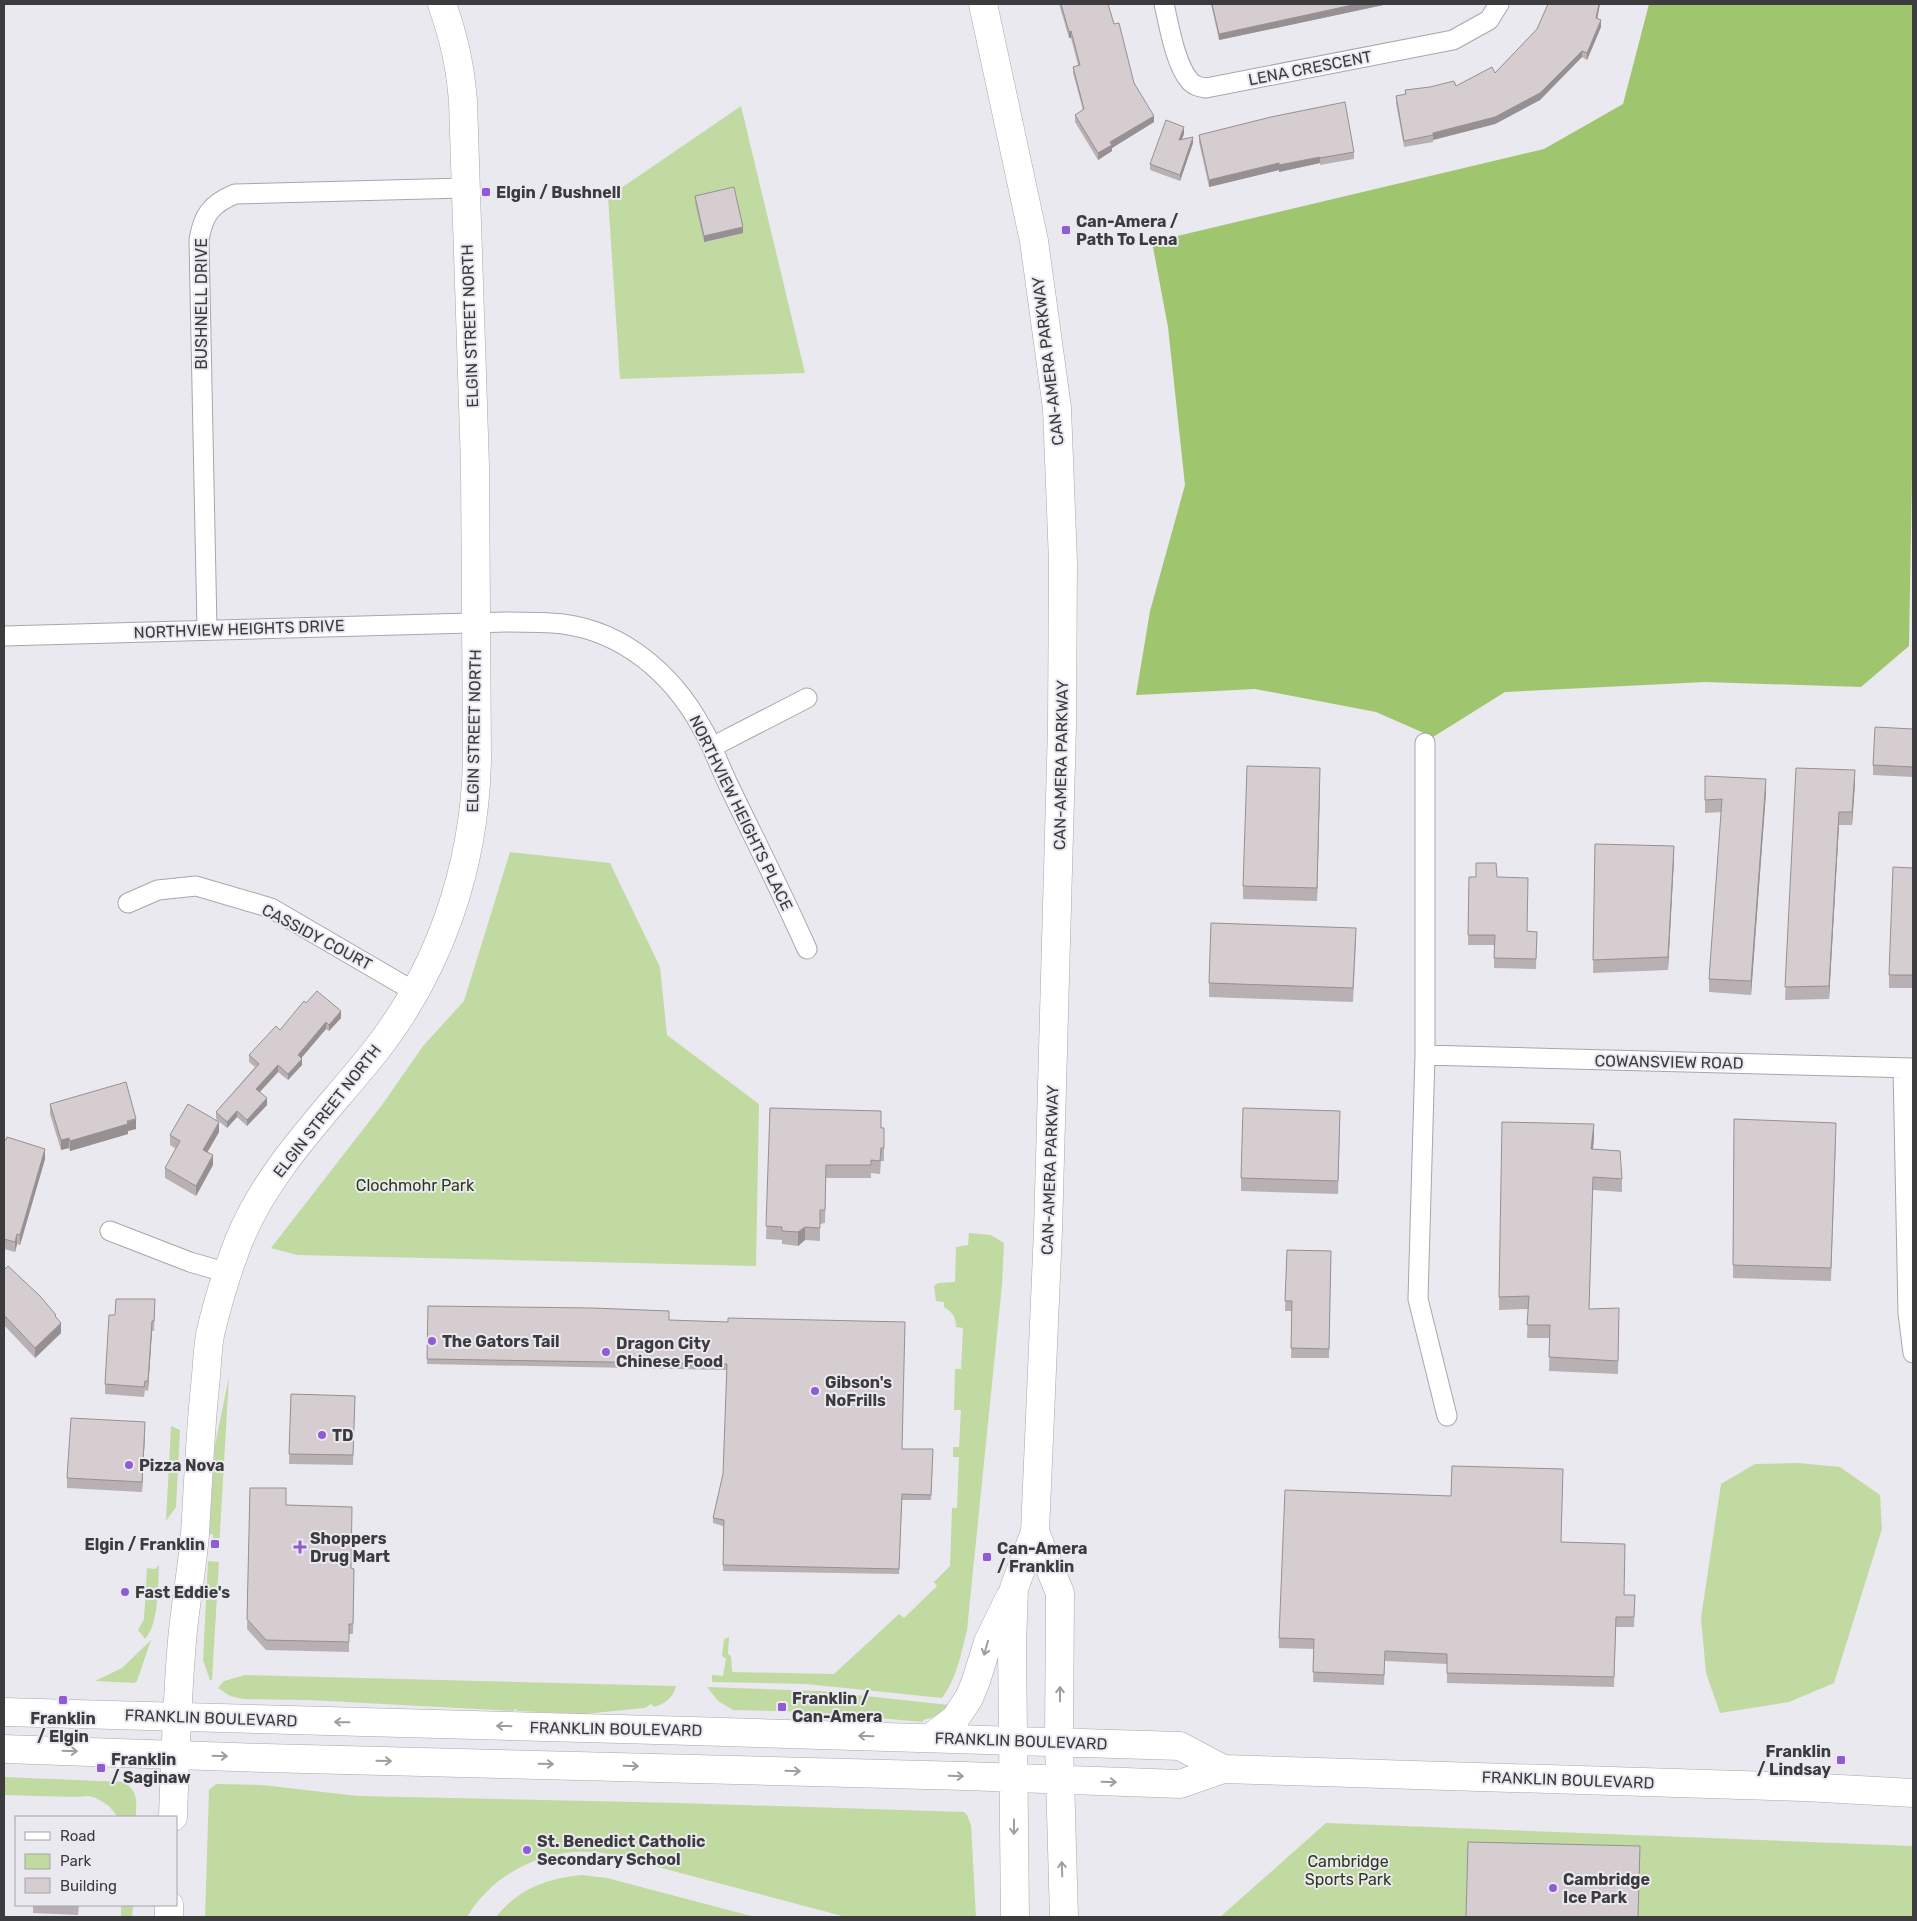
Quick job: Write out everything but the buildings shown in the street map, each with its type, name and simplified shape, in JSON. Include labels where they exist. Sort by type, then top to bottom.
[{"type":"main road","name":"ELGIN STREET NORTH","points":[[173,1816],[182,1643],[186,1596],[193,1554],[202,1418],[210,1338],[228,1273],[239,1240],[269,1184],[301,1139],[372,1055],[415,992],[447,924],[461,880],[471,836],[477,768],[475,466],[460,66],[442,4]]},
{"type":"main road","name":"CAN-AMERA PARKWAY","points":[[983,4],[1034,241],[1057,408],[1063,562],[1062,726],[1048,1230],[1035,1532],[1014,1588],[1012,1645],[1015,1917]]},
{"type":"main road","name":"CAN-AMERA PARKWAY","points":[[1035,1532],[1060,1593],[1059,1743],[1064,1917]]},
{"type":"main road","points":[[930,1738],[955,1719],[969,1698],[988,1642],[1014,1588]]},
{"type":"main road","name":"FRANKLIN BOULEVARD","points":[[4,1712],[1180,1746],[1223,1769]]},
{"type":"main road","name":"FRANKLIN BOULEVARD","points":[[4,1749],[1180,1784],[1223,1769],[1794,1787],[1913,1793]]},
{"type":"street","name":"LENA CRESCENT","points":[[1164,4],[1179,61],[1188,79],[1197,86],[1206,88],[1453,40],[1488,20],[1499,4]]},
{"type":"street","name":"BUSHNELL DRIVE","points":[[207,630],[199,240],[202,223],[210,210],[223,199],[235,194],[464,188]]},
{"type":"street","name":"NORTHVIEW HEIGHTS PLACE","points":[[475,623],[535,622],[564,624],[589,630],[613,639],[656,667],[684,699],[712,747],[725,779],[782,893],[807,949]]},
{"type":"street","name":"NORTHVIEW HEIGHTS DRIVE","points":[[4,636],[475,623]]},
{"type":"street","points":[[712,747],[807,698]]},
{"type":"street","points":[[1425,743],[1426,1055],[1418,1299],[1447,1416]]},
{"type":"street","name":"CASSIDY COURT","points":[[128,903],[158,890],[196,886],[271,908],[415,992]]},
{"type":"street","name":"COWANSVIEW ROAD","points":[[1426,1055],[1908,1068]]},
{"type":"street","points":[[1908,1068],[1908,1313],[1913,1353]]},
{"type":"street","points":[[110,1231],[190,1262],[228,1273]]},
{"type":"green space","points":[[1649,4],[1913,4],[1913,418],[1909,646],[1861,687],[1705,682],[1505,692],[1433,737],[1376,712],[1255,689],[1136,695],[1150,611],[1185,485],[1168,327],[1152,242],[1544,149],[1623,104]]},
{"type":"green space","points":[[741,106],[805,373],[620,379],[608,197]]},
{"type":"green space","name":"Clochmohr Park","points":[[510,852],[610,863],[660,967],[667,1035],[759,1104],[756,1266],[297,1255],[271,1248],[382,1105],[423,1046],[464,1001]]},
{"type":"green space","points":[[969,1233],[991,1235],[1004,1243],[1002,1285],[967,1630],[958,1666],[947,1690],[942,1698],[806,1684],[712,1682],[712,1675],[723,1676],[726,1659],[722,1656],[724,1639],[729,1637],[728,1654],[731,1656],[732,1672],[834,1674],[899,1614],[904,1618],[937,1586],[934,1582],[950,1566],[952,1508],[957,1508],[959,1457],[953,1457],[953,1447],[959,1447],[961,1410],[954,1410],[955,1369],[961,1369],[963,1328],[956,1327],[950,1311],[944,1307],[944,1302],[936,1301],[934,1286],[938,1283],[955,1282],[956,1247],[968,1245]]},
{"type":"green space","points":[[229,1377],[219,1548],[213,1548],[213,1534],[209,1534],[215,1445]]},
{"type":"green space","points":[[171,1426],[180,1430],[176,1507],[166,1521]]},
{"type":"green space","points":[[1798,1463],[1840,1467],[1880,1495],[1882,1529],[1834,1683],[1789,1702],[1720,1713],[1706,1673],[1701,1618],[1721,1484],[1755,1464]]},
{"type":"green space","points":[[208,1561],[219,1562],[212,1680],[210,1680],[203,1660]]},
{"type":"green space","points":[[159,1565],[155,1615],[150,1632],[145,1639],[138,1630],[144,1619],[147,1568],[155,1569]]},
{"type":"green space","points":[[151,1640],[137,1681],[134,1683],[95,1681],[122,1668]]},
{"type":"green space","points":[[245,1675],[676,1686],[668,1700],[654,1707],[651,1704],[645,1708],[584,1714],[517,1711],[516,1709],[513,1711],[308,1700],[243,1699],[230,1696],[218,1688],[224,1681]]},
{"type":"green space","points":[[707,1687],[820,1691],[949,1705],[942,1715],[923,1720],[923,1722],[811,1712],[733,1710],[718,1701]]},
{"type":"green space","points":[[4,1777],[124,1782],[134,1793],[136,1816],[117,1816],[109,1806],[89,1796],[4,1795]]},
{"type":"green space","name":"St. Benedict Catholic Secondary School","points":[[216,1784],[262,1785],[358,1796],[680,1803],[964,1812],[971,1825],[976,1917],[846,1917],[609,1854],[588,1852],[567,1853],[528,1863],[494,1885],[479,1900],[467,1917],[205,1917],[209,1790]]},
{"type":"green space","name":"Cambridge Sports Park","points":[[1326,1823],[1913,1846],[1913,1917],[1220,1917]]},
{"type":"green space","points":[[582,1875],[607,1878],[755,1917],[496,1917],[514,1899],[534,1887],[557,1879]]},
{"type":"green space","points":[[121,1906],[133,1906],[132,1917],[121,1917]]},
{"type":"place","name":"Elgin / Bushnell","points":[[486,192]]},
{"type":"place","name":"Can-Amera / Path To Lena","points":[[1066,230]]},
{"type":"place","name":"The Gators Tail","points":[[432,1341]]},
{"type":"place","name":"Dragon City Chinese Food","points":[[606,1352]]},
{"type":"place","name":"Gibson's NoFrills","points":[[815,1391]]},
{"type":"place","name":"TD","points":[[322,1435]]},
{"type":"place","name":"Pizza Nova","points":[[129,1465]]},
{"type":"place","name":"Elgin / Franklin","points":[[215,1544]]},
{"type":"place","name":"Shoppers Drug Mart","points":[[300,1547]]},
{"type":"place","name":"Can-Amera / Franklin","points":[[987,1557]]},
{"type":"place","name":"Fast Eddie's","points":[[125,1592]]},
{"type":"place","name":"Franklin / Elgin","points":[[63,1700]]},
{"type":"place","name":"Franklin / Can-Amera","points":[[782,1707]]},
{"type":"place","name":"Franklin / Lindsay","points":[[1841,1760]]},
{"type":"place","name":"Franklin / Saginaw","points":[[101,1768]]},
{"type":"place","name":"St. Benedict Catholic Secondary School","points":[[527,1850]]},
{"type":"place","name":"Cambridge Ice Park","points":[[1553,1888]]}]
